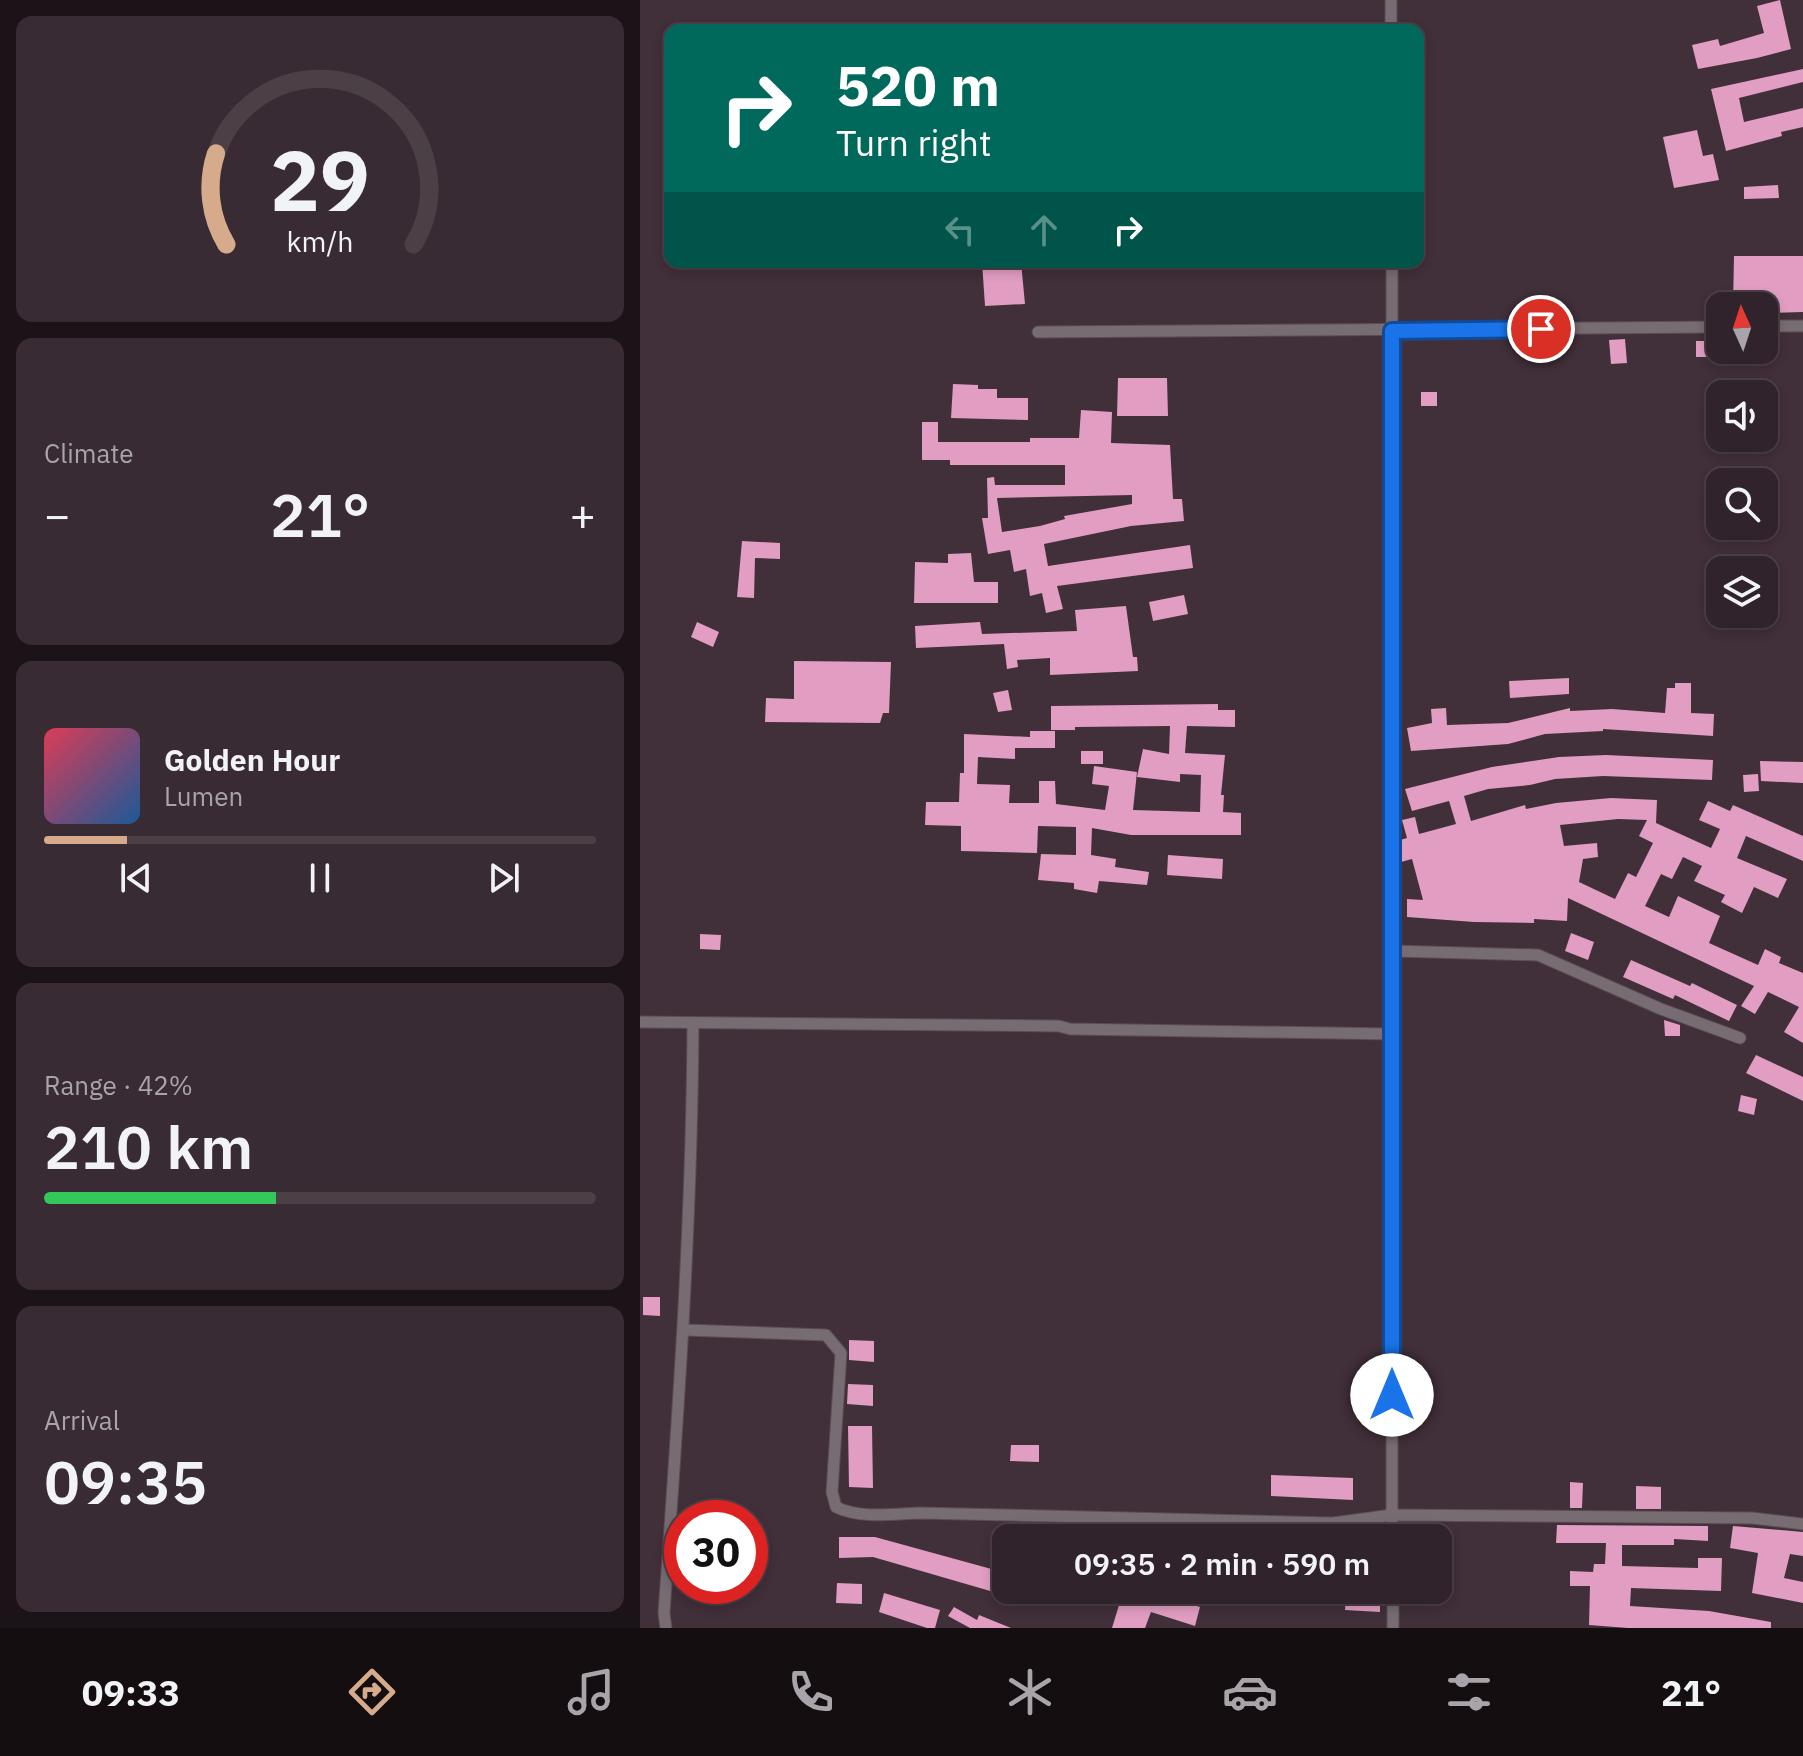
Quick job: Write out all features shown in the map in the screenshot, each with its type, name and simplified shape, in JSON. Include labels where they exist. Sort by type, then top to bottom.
[{"type":"street","points":[[1391,0],[1391,24]]},
{"type":"street","points":[[1392,268],[1392,1524]]},
{"type":"street","points":[[1778,326],[1803,326]]},
{"type":"street","points":[[1038,332],[1706,327]]},
{"type":"street","points":[[1394,951],[1538,955],[1661,1009],[1740,1038]]},
{"type":"street","points":[[640,1022],[1059,1026],[1070,1029],[1393,1034]]},
{"type":"street","points":[[666,1628],[664,1613],[685,1330],[693,1023]]},
{"type":"street","points":[[685,1330],[826,1335],[841,1353],[832,1492],[836,1507],[843,1510],[876,1515],[920,1513],[1333,1523],[1392,1515],[1752,1518],[1803,1524]]},
{"type":"street","points":[[1393,1604],[1393,1628]]},
{"type":"building","points":[[1780,0],[1791,49],[1698,69],[1692,45],[1718,39],[1720,46],[1764,33],[1757,6]]},
{"type":"building","points":[[1803,69],[1803,82],[1739,98],[1744,122],[1803,108],[1803,127],[1726,151],[1711,89]]},
{"type":"building","points":[[1697,130],[1703,156],[1713,154],[1719,180],[1674,188],[1663,137]]},
{"type":"building","points":[[1778,185],[1779,198],[1744,199],[1744,187]]},
{"type":"building","points":[[1734,256],[1803,256],[1803,312],[1778,313],[1778,292],[1733,292]]},
{"type":"building","points":[[982,268],[1022,268],[1025,304],[985,306]]},
{"type":"building","points":[[1625,339],[1627,363],[1611,364],[1609,340]]},
{"type":"building","points":[[1696,341],[1706,341],[1706,357],[1696,357]]},
{"type":"building","points":[[1118,378],[1167,378],[1168,416],[1117,416]]},
{"type":"building","points":[[953,384],[997,389],[997,398],[1028,398],[1028,420],[951,418]]},
{"type":"building","points":[[1421,392],[1437,392],[1437,406],[1421,406]]},
{"type":"building","points":[[1081,410],[1112,412],[1111,443],[1170,445],[1173,499],[1182,499],[1184,521],[1131,526],[1044,544],[1048,566],[1190,545],[1193,568],[1057,586],[1063,609],[1046,613],[1042,593],[1030,596],[1026,569],[1014,572],[1010,550],[988,554],[982,518],[988,518],[987,478],[994,477],[995,485],[1065,485],[1065,465],[950,465],[950,460],[922,460],[922,422],[938,422],[938,442],[1030,442],[1030,438],[1079,438]],"holes":[[[1132,495],[1132,504],[1064,516],[1065,519],[1040,526],[1002,532],[997,498]]]},
{"type":"building","points":[[742,541],[780,543],[780,559],[755,558],[754,598],[737,597]]},
{"type":"building","points":[[971,553],[974,582],[998,582],[998,603],[914,603],[915,562],[948,563],[948,554]]},
{"type":"building","points":[[1184,595],[1188,614],[1153,621],[1149,602]]},
{"type":"building","points":[[1126,606],[1138,671],[1050,675],[1050,658],[1017,660],[1018,667],[1007,669],[1004,644],[916,648],[915,626],[980,622],[982,634],[1077,631],[1075,610]]},
{"type":"building","points":[[697,622],[719,632],[713,647],[691,637]]},
{"type":"building","points":[[794,661],[891,662],[889,713],[883,713],[880,723],[765,722],[766,698],[794,699]]},
{"type":"building","points":[[1569,678],[1569,694],[1510,698],[1509,681]]},
{"type":"building","points":[[1675,683],[1691,683],[1691,713],[1714,714],[1713,736],[1603,729],[1545,734],[1508,744],[1411,751],[1407,728],[1432,723],[1431,709],[1446,708],[1447,725],[1508,723],[1570,708],[1570,711],[1612,709],[1665,713],[1667,688],[1675,688]]},
{"type":"building","points":[[1008,690],[1012,710],[998,712],[993,693]]},
{"type":"building","points":[[1218,704],[1218,710],[1235,710],[1235,727],[1187,726],[1185,753],[1225,755],[1221,795],[1224,795],[1223,812],[1241,813],[1241,835],[1131,835],[1092,828],[1091,855],[1116,859],[1115,867],[1149,872],[1147,885],[1099,881],[1097,893],[1074,889],[1074,883],[1038,880],[1041,854],[1076,855],[1076,827],[1038,826],[1037,853],[961,851],[961,826],[925,825],[926,802],[959,802],[960,773],[964,773],[964,734],[1030,737],[1030,731],[1055,731],[1055,748],[1015,748],[1015,759],[978,757],[977,784],[1010,785],[1009,803],[1039,803],[1039,781],[1055,781],[1056,804],[1105,810],[1109,786],[1092,784],[1094,766],[1137,772],[1133,810],[1200,812],[1201,775],[1180,774],[1180,782],[1137,777],[1143,749],[1169,754],[1170,726],[1051,730],[1051,706]]},
{"type":"building","points":[[1081,751],[1103,751],[1103,764],[1081,764]]},
{"type":"building","points":[[1606,755],[1713,760],[1712,780],[1603,776],[1555,779],[1488,789],[1464,796],[1471,821],[1525,805],[1526,809],[1611,798],[1657,800],[1656,823],[1711,848],[1720,829],[1699,820],[1708,801],[1730,811],[1733,805],[1803,836],[1803,861],[1746,836],[1737,858],[1787,879],[1778,898],[1754,887],[1742,913],[1721,902],[1725,895],[1694,881],[1702,866],[1683,857],[1672,879],[1661,874],[1645,906],[1669,917],[1678,896],[1720,916],[1709,943],[1758,965],[1765,949],[1781,957],[1779,963],[1803,973],[1803,1043],[1784,1032],[1799,1007],[1768,992],[1755,1014],[1741,1006],[1754,986],[1568,898],[1567,921],[1474,922],[1407,917],[1407,899],[1423,900],[1412,859],[1401,862],[1400,840],[1407,838],[1402,820],[1415,817],[1419,834],[1456,824],[1449,801],[1412,811],[1405,789],[1492,767],[1559,757]],"holes":[[[1618,819],[1647,820],[1639,836],[1653,843],[1636,877],[1628,873],[1615,899],[1579,882],[1583,859],[1598,857],[1597,843],[1564,846],[1560,825]]]},
{"type":"building","points":[[1760,761],[1803,762],[1803,783],[1761,781]]},
{"type":"building","points":[[1758,774],[1759,791],[1744,792],[1743,775]]},
{"type":"building","points":[[1168,855],[1223,859],[1222,879],[1167,875]]},
{"type":"building","points":[[1571,933],[1594,942],[1588,960],[1565,951]]},
{"type":"building","points":[[700,934],[721,935],[720,950],[700,949]]},
{"type":"building","points":[[1631,960],[1690,986],[1692,983],[1737,1005],[1729,1021],[1675,995],[1673,999],[1623,977]]},
{"type":"building","points":[[1664,1020],[1680,1025],[1680,1036],[1665,1036]]},
{"type":"building","points":[[1756,1055],[1803,1077],[1803,1101],[1746,1073]]},
{"type":"building","points":[[1741,1095],[1757,1099],[1754,1115],[1738,1111]]},
{"type":"building","points":[[643,1297],[660,1297],[660,1316],[643,1315]]},
{"type":"building","points":[[849,1340],[874,1341],[874,1362],[849,1360]]},
{"type":"building","points":[[848,1384],[873,1385],[873,1406],[847,1404]]},
{"type":"building","points":[[848,1426],[872,1426],[873,1488],[849,1487]]},
{"type":"building","points":[[1011,1445],[1039,1445],[1039,1462],[1010,1461]]},
{"type":"building","points":[[1271,1475],[1353,1478],[1353,1500],[1271,1496]]},
{"type":"building","points":[[1570,1482],[1583,1483],[1582,1508],[1570,1508]]},
{"type":"building","points":[[1636,1486],[1661,1487],[1661,1509],[1636,1509]]},
{"type":"building","points":[[1557,1525],[1708,1526],[1708,1541],[1674,1539],[1674,1545],[1622,1545],[1622,1566],[1698,1568],[1698,1558],[1722,1558],[1721,1591],[1631,1588],[1630,1606],[1709,1611],[1771,1622],[1771,1628],[1589,1625],[1590,1586],[1570,1586],[1570,1571],[1593,1572],[1594,1564],[1605,1564],[1606,1543],[1556,1543]]},
{"type":"building","points":[[1733,1526],[1803,1532],[1803,1556],[1790,1554],[1784,1578],[1803,1582],[1803,1603],[1752,1593],[1758,1553],[1730,1548]]},
{"type":"building","points":[[839,1537],[875,1537],[992,1569],[992,1592],[873,1557],[839,1558]]},
{"type":"building","points":[[837,1583],[862,1584],[862,1604],[836,1603]]},
{"type":"building","points":[[884,1593],[940,1610],[935,1628],[879,1612]]},
{"type":"building","points":[[1116,1604],[1191,1604],[1200,1607],[1195,1626],[1151,1612],[1145,1628],[1112,1628],[1119,1605]]},
{"type":"building","points":[[1345,1604],[1380,1604],[1380,1612],[1345,1610]]},
{"type":"building","points":[[954,1607],[977,1620],[979,1615],[1011,1628],[970,1628],[948,1616]]},
{"type":"route","points":[[1392,1395],[1392,331],[1541,329]]}]
